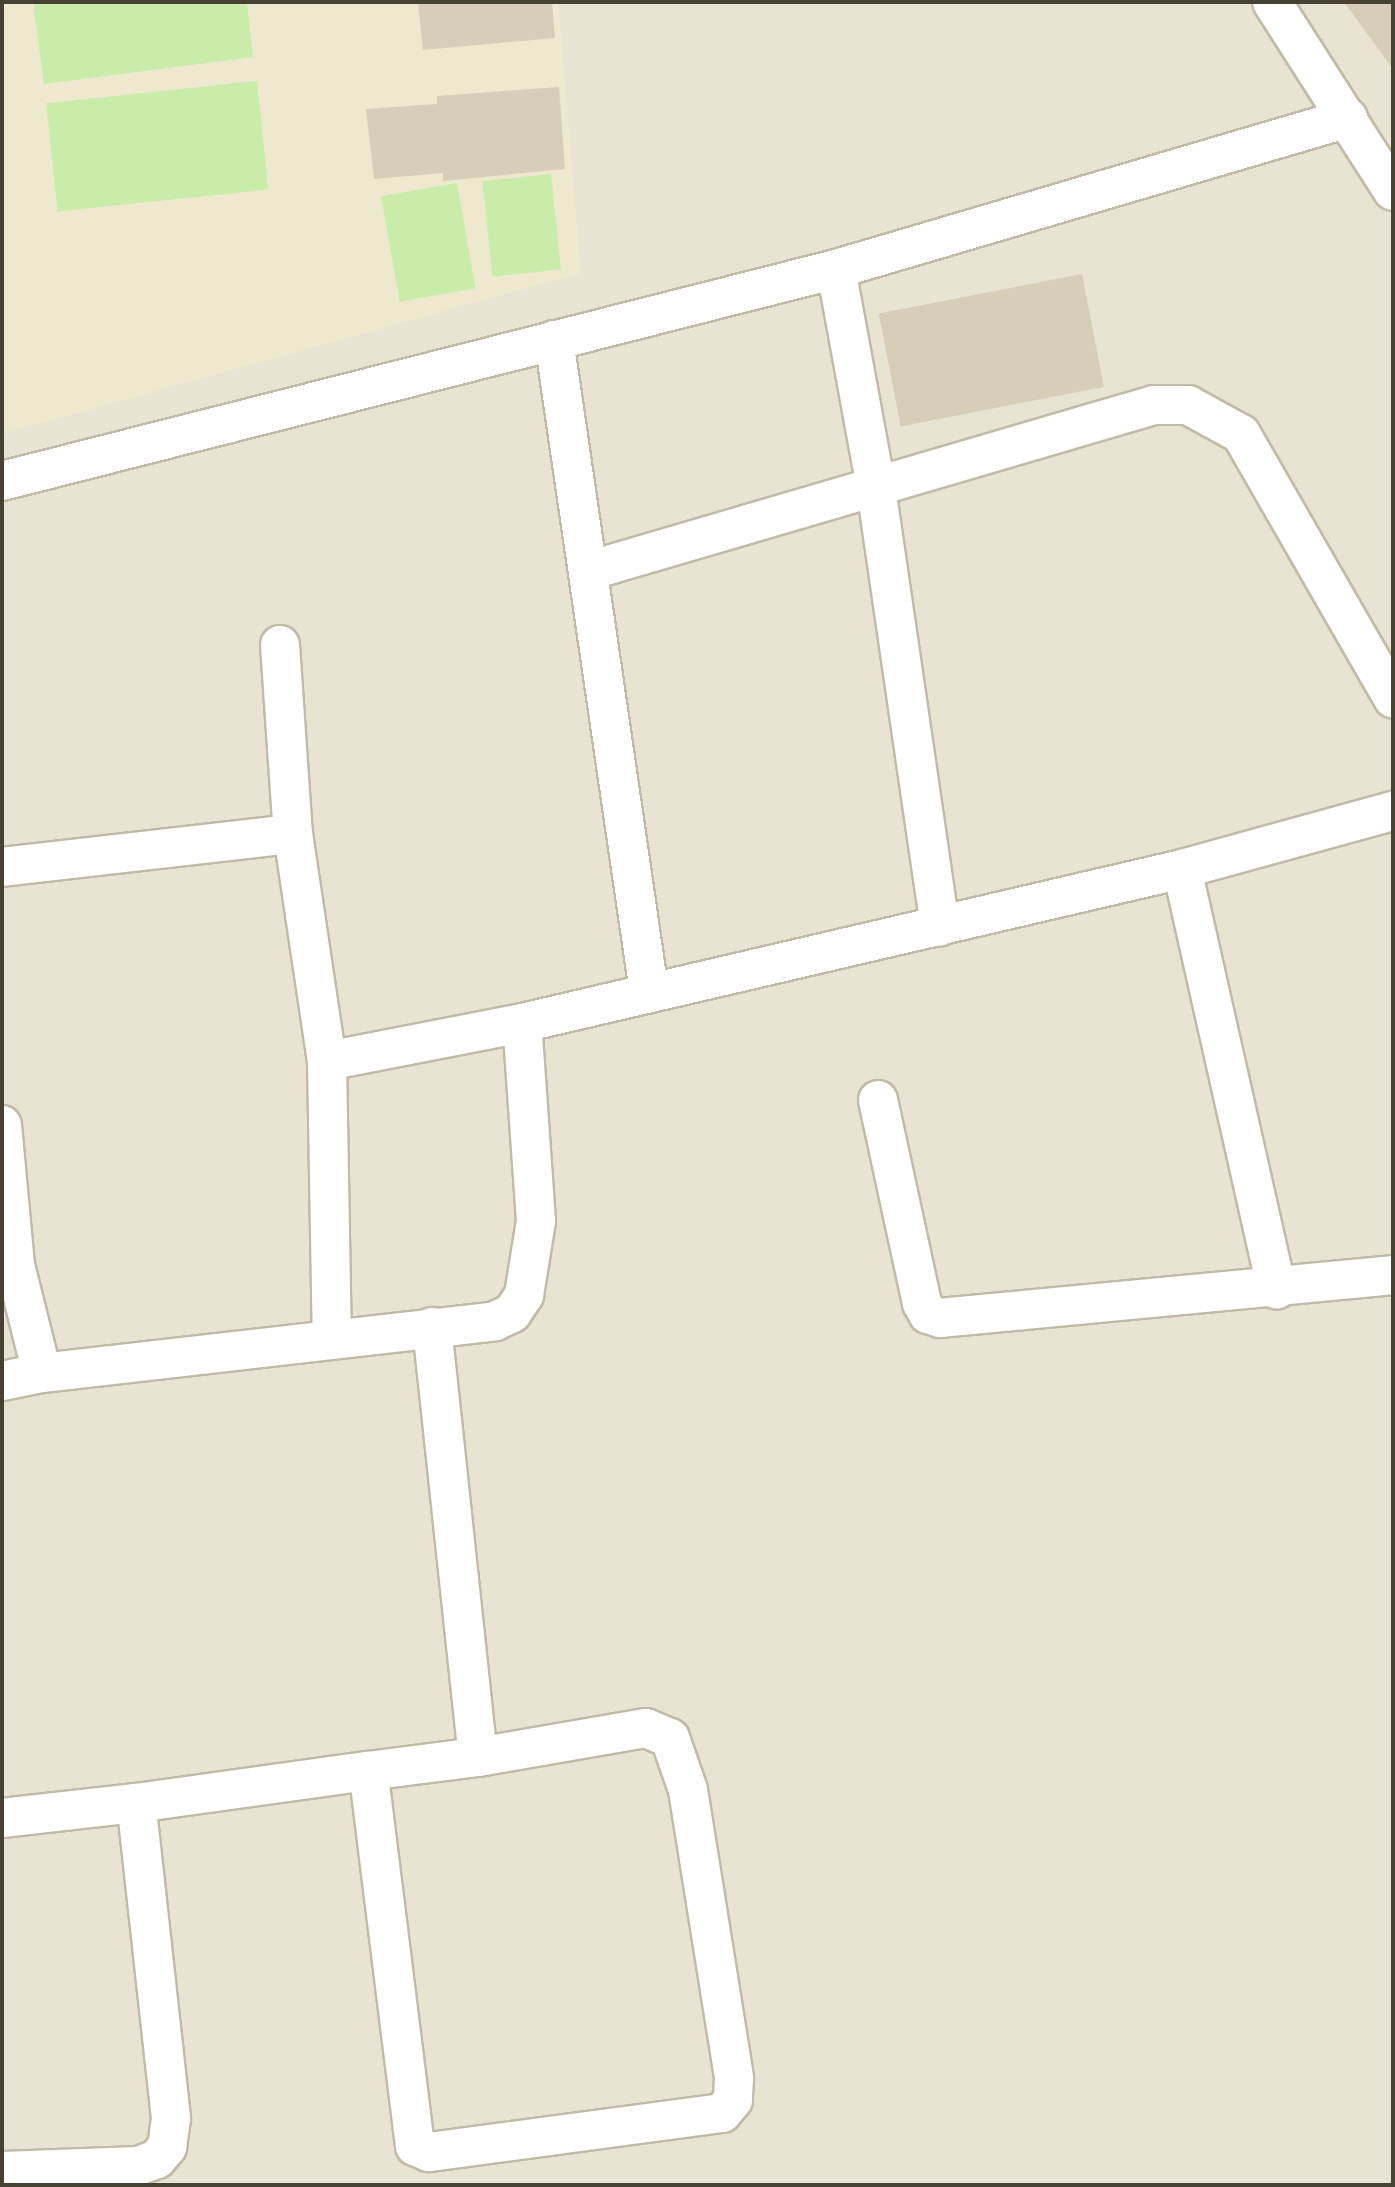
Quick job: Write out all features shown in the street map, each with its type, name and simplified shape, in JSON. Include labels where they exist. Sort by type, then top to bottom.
[{"type":"street","points":[[1272,2],[1393,191]]},
{"type":"street","points":[[2,481],[836,269],[1348,118]]},
{"type":"street","points":[[836,269],[876,488],[940,926]]},
{"type":"street","points":[[554,340],[649,992]]},
{"type":"street","points":[[588,571],[1154,405],[1188,405],[1241,433],[1393,698]]},
{"type":"street","points":[[280,645],[293,834],[327,1061],[332,1339]]},
{"type":"street","points":[[327,1061],[522,1023],[940,926],[1182,869],[1393,811]]},
{"type":"street","points":[[2,867],[293,834]]},
{"type":"street","points":[[1182,869],[1277,1289]]},
{"type":"street","points":[[2,1381],[42,1373],[495,1321],[512,1313],[524,1295],[536,1221],[522,1023]]},
{"type":"street","points":[[878,1100],[928,1314],[940,1318],[1277,1289],[1393,1275]]},
{"type":"street","points":[[2,1125],[8,1278],[42,1373]]},
{"type":"street","points":[[432,1327],[478,1757]]},
{"type":"street","points":[[2,1818],[136,1803],[368,1771],[478,1757],[646,1728],[670,1738],[688,1790],[734,2078],[733,2100],[722,2113],[429,2152],[415,2146],[368,1771]]},
{"type":"street","points":[[2,2171],[138,2166],[158,2159],[167,2147],[171,2119],[136,1803]]},
{"type":"shaded area","points":[[2,2],[1393,2],[1393,2185],[2,2185]]},
{"type":"shaded area","points":[[2,2],[558,2],[581,273],[2,434]]},
{"type":"green space","points":[[33,2],[247,2],[253,57],[44,84]]},
{"type":"green space","points":[[257,81],[268,189],[58,212],[46,103]]},
{"type":"green space","points":[[551,174],[561,269],[492,277],[482,181]]},
{"type":"green space","points":[[457,183],[476,288],[400,302],[381,196]]},
{"type":"building","points":[[418,2],[552,2],[555,38],[423,50]]},
{"type":"building","points":[[1344,2],[1393,2],[1393,69]]},
{"type":"building","points":[[559,87],[565,169],[443,181],[443,173],[374,179],[366,109],[437,104],[437,96]]},
{"type":"building","points":[[1082,274],[1104,387],[901,426],[879,313]]}]
